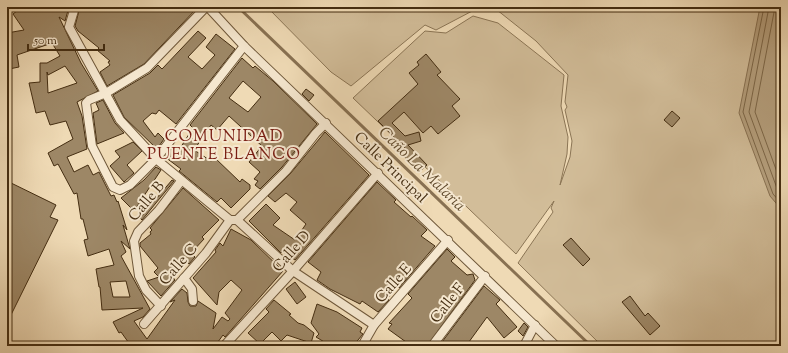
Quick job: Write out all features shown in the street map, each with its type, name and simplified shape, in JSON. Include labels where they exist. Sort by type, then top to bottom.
[{"type":"street","points":[[75,7],[69,27],[120,120],[156,159],[233,220],[293,271],[374,325]]},
{"type":"street","points":[[106,93],[147,68],[207,7]]},
{"type":"street","name":"Calle Principal","points":[[207,7],[244,46],[448,240],[556,346]]},
{"type":"street","name":"Calle B","points":[[106,93],[89,100],[86,103],[92,146],[113,187],[120,190],[130,185],[156,159],[244,46]]},
{"type":"street","name":"Calle C","points":[[144,324],[161,306],[233,220],[286,171],[316,133],[326,123]]},
{"type":"street","name":"Calle D","points":[[224,346],[293,271],[378,173]]},
{"type":"street","name":"Calle B","points":[[161,306],[146,290],[139,276],[134,241],[138,232],[159,210],[181,180]]},
{"type":"street","name":"Calle E","points":[[362,346],[374,325],[448,240]]},
{"type":"street","name":"Calle F","points":[[432,346],[485,276]]},
{"type":"street","points":[[184,278],[192,289],[193,301]]},
{"type":"street","points":[[524,346],[535,325]]},
{"type":"shaded area","points":[[267,7],[781,7],[781,346],[602,346],[518,263],[553,212],[551,208],[554,201],[516,254],[353,98],[425,31],[446,33],[473,16],[498,23],[564,75],[561,106],[568,137],[567,154],[560,185],[570,157],[572,141],[565,110],[567,107],[565,102],[568,75],[536,41],[497,10],[476,9],[436,30],[425,25],[351,86],[331,72]]},
{"type":"water","points":[[760,7],[781,7],[781,209],[770,196],[739,113]]},
{"type":"building","points":[[22,7],[69,7],[65,21],[59,17],[81,63],[98,91],[77,102],[82,116],[87,149],[67,157],[74,172],[88,165],[93,175],[99,172],[111,196],[114,195],[117,202],[118,201],[127,230],[123,225],[130,249],[121,241],[126,252],[121,256],[150,309],[143,317],[134,321],[147,339],[175,300],[170,302],[182,289],[187,293],[190,306],[196,306],[198,301],[216,313],[213,329],[222,317],[228,321],[230,319],[225,313],[242,290],[231,280],[219,292],[217,305],[193,278],[216,252],[215,250],[220,243],[223,246],[231,229],[251,240],[283,271],[225,337],[223,335],[215,346],[131,346],[121,332],[119,333],[113,322],[143,308],[102,310],[100,287],[96,269],[114,265],[109,249],[88,256],[84,240],[88,239],[83,219],[81,219],[77,193],[74,194],[58,164],[54,166],[48,153],[73,139],[66,121],[50,125],[45,111],[36,113],[29,83],[40,82],[40,63],[47,63],[60,56],[52,43],[17,55],[19,67],[9,69],[7,33],[24,30],[13,14]],"holes":[[[65,66],[77,83],[48,93],[47,72],[48,75]],[[126,281],[130,297],[113,297],[110,282]]]},
{"type":"building","points":[[80,7],[198,7],[144,64],[107,86],[100,72],[110,65],[108,62],[110,61],[97,50],[99,48],[78,31],[75,26]]},
{"type":"building","points":[[198,31],[206,38],[188,57],[202,69],[215,55],[206,47],[216,34],[235,49],[176,124],[159,110],[156,114],[152,113],[143,121],[155,137],[158,133],[164,139],[157,149],[124,117],[113,95],[150,73],[158,65],[162,69]]},
{"type":"building","points":[[426,54],[441,72],[437,75],[460,99],[452,106],[460,116],[438,134],[431,126],[423,133],[404,112],[392,123],[405,136],[419,132],[421,141],[408,145],[427,165],[419,172],[400,152],[407,145],[403,146],[378,121],[418,84],[409,73],[419,65],[417,62]]},
{"type":"building","points":[[242,58],[253,68],[255,66],[273,81],[317,124],[282,167],[260,189],[255,185],[258,181],[254,179],[260,172],[249,162],[262,146],[229,116],[217,130],[211,125],[194,150],[211,161],[215,158],[240,182],[242,179],[250,185],[250,189],[231,208],[221,198],[217,202],[179,171],[181,169],[165,157],[171,149],[177,153],[193,128],[190,125]],"holes":[[[243,81],[261,97],[248,112],[229,98]]]},
{"type":"building","points":[[306,89],[314,95],[309,101],[302,94]]},
{"type":"building","points":[[103,100],[115,123],[124,133],[97,144],[93,113],[99,110],[96,103]]},
{"type":"building","points":[[672,111],[680,118],[672,127],[664,120]]},
{"type":"building","points":[[325,132],[369,175],[295,260],[282,251],[281,253],[249,221],[266,204],[280,218],[273,225],[295,240],[306,224],[290,210],[297,202],[286,193],[275,202],[268,196],[290,174]]},
{"type":"building","points":[[133,142],[142,151],[127,165],[134,173],[124,182],[110,166],[120,157],[115,151]]},
{"type":"building","points":[[156,167],[161,170],[134,211],[121,198],[144,180]]},
{"type":"building","points":[[172,180],[174,181],[142,220],[140,218]]},
{"type":"building","points":[[7,181],[56,205],[50,217],[58,220],[7,323]]},
{"type":"building","points":[[377,182],[396,200],[394,202],[427,230],[421,236],[435,246],[399,288],[398,286],[387,299],[389,300],[378,312],[362,301],[360,304],[330,289],[317,280],[321,272],[308,262]]},
{"type":"building","points":[[183,188],[219,220],[202,237],[204,239],[191,253],[195,257],[189,264],[185,261],[171,275],[175,280],[161,296],[147,281],[159,277],[154,272],[158,268],[140,246],[140,243],[151,234],[150,232],[152,230],[150,228]]},
{"type":"building","points":[[571,238],[590,259],[583,266],[563,245]]},
{"type":"building","points":[[447,249],[455,257],[451,261],[467,275],[473,274],[475,280],[427,346],[403,346],[406,342],[388,329],[392,324],[389,323],[412,298],[408,294]]},
{"type":"building","points":[[295,282],[306,297],[297,304],[286,289]]},
{"type":"building","points":[[484,286],[500,300],[496,304],[517,327],[504,338],[487,317],[466,346],[439,346]]},
{"type":"building","points":[[630,296],[645,316],[648,313],[660,326],[650,335],[622,302]]},
{"type":"building","points":[[274,300],[291,314],[289,315],[298,323],[304,325],[314,333],[311,343],[287,335],[281,341],[272,332],[260,344],[248,333],[269,312],[266,309]]},
{"type":"building","points":[[317,304],[337,312],[362,328],[360,332],[363,334],[353,346],[331,346],[316,337],[319,334],[311,323]]},
{"type":"building","points":[[524,323],[528,327],[523,336],[518,331]]},
{"type":"waterway","name":"Caño La Malaria","points":[[238,7],[591,346]]},
{"type":"district","name":"COMUNIDAD PUENTE BLANCO","points":[[224,144]]}]
